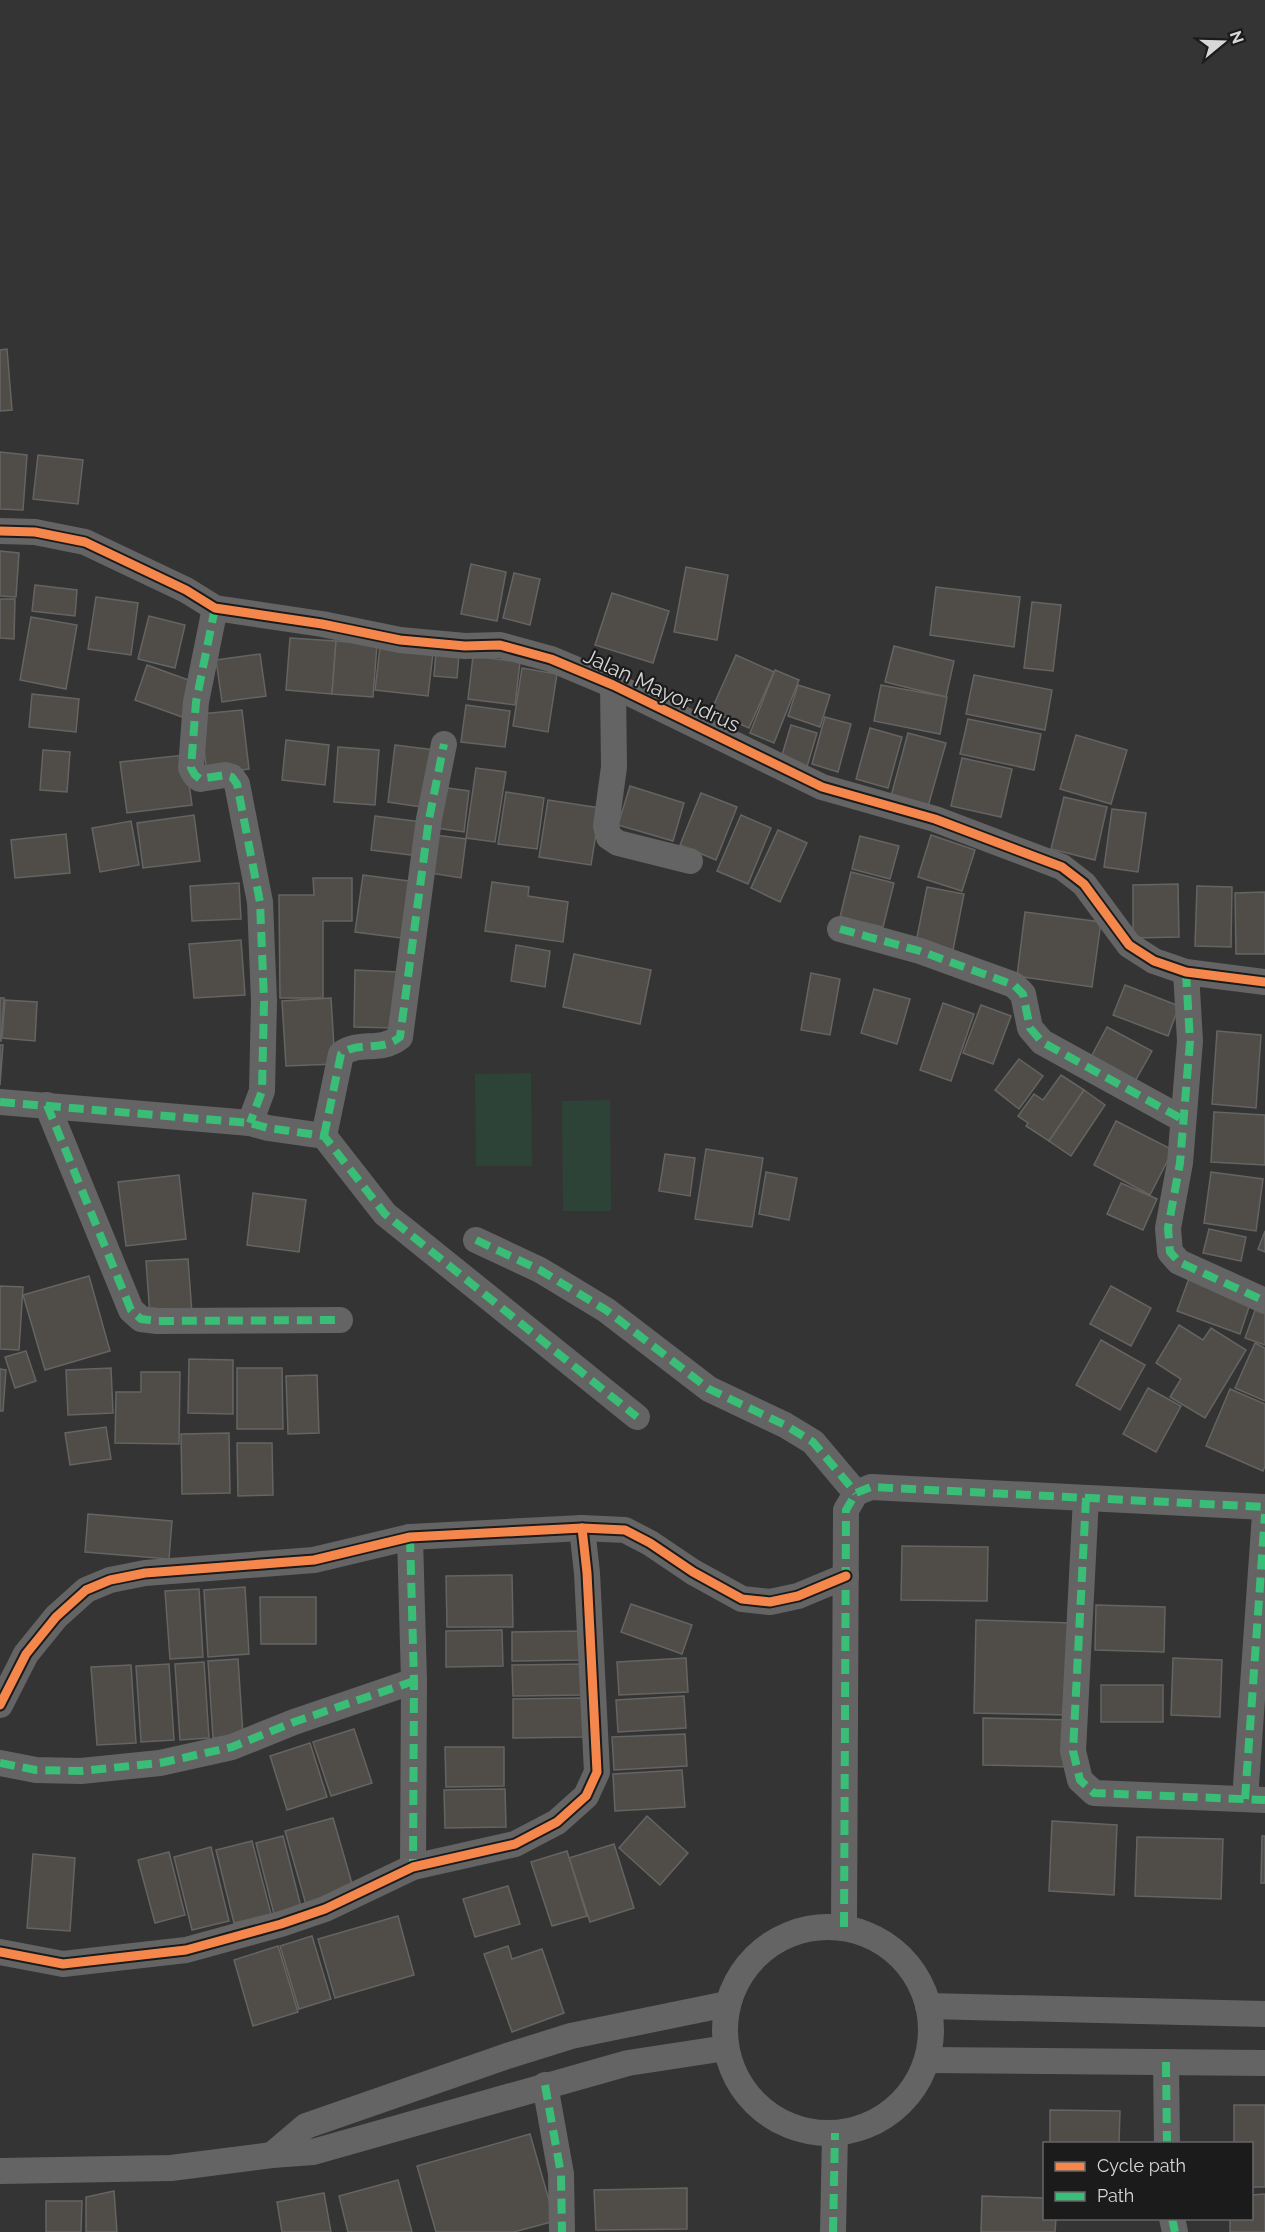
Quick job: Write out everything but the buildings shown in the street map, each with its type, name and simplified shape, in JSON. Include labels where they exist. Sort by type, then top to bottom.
[{"type":"street","name":"Jalan Mayor Idrus","points":[[0,531],[35,532],[85,542],[186,590],[215,608],[322,624],[400,640],[465,646],[500,645],[551,659],[613,685],[822,787],[935,819],[1062,867],[1084,884],[1129,945],[1154,961],[1186,972],[1265,982]]},
{"type":"street","points":[[215,608],[196,702],[191,768],[200,778],[225,775],[232,777],[237,784],[260,902],[264,1001],[262,1091],[250,1123]]},
{"type":"street","points":[[613,685],[614,767],[606,826],[609,837],[618,843],[690,861]]},
{"type":"street","points":[[324,1136],[341,1054],[356,1047],[386,1046],[400,1038],[429,819],[444,744]]},
{"type":"street","points":[[840,929],[920,951],[1014,985],[1023,994],[1030,1028],[1042,1042],[1182,1119]]},
{"type":"street","points":[[1186,972],[1190,1041],[1180,1163],[1168,1228],[1170,1252],[1179,1262],[1265,1301]]},
{"type":"street","points":[[0,1102],[250,1123],[268,1128],[324,1136],[385,1214],[637,1417]]},
{"type":"street","points":[[47,1105],[131,1310],[141,1319],[157,1321],[340,1320]]},
{"type":"street","points":[[476,1240],[540,1270],[606,1310],[709,1389],[785,1425],[813,1442],[856,1493]]},
{"type":"street","points":[[844,1927],[846,1510],[856,1493],[871,1487],[1265,1507]]},
{"type":"street","points":[[1086,1498],[1073,1751],[1080,1780],[1094,1793],[1255,1800],[1265,1514]]},
{"type":"street","points":[[0,1705],[26,1654],[56,1617],[86,1590],[110,1580],[145,1573],[314,1560],[410,1538],[582,1528],[625,1530],[742,1599],[770,1602],[798,1596],[846,1576]]},
{"type":"street","points":[[0,1952],[63,1964],[186,1950],[325,1910],[413,1867],[515,1844],[557,1822],[586,1796],[597,1772],[588,1584],[582,1528]]},
{"type":"street","points":[[410,1538],[414,1681],[413,1867]]},
{"type":"street","points":[[0,1763],[36,1770],[81,1771],[160,1763],[232,1747],[294,1722],[414,1681]]},
{"type":"street","points":[[818,1926],[844,1927],[864,1932],[882,1941],[898,1954],[912,1969],[922,1987],[928,2006],[931,2033],[927,2060],[911,2092],[885,2116],[870,2125],[836,2133],[803,2130],[773,2118],[742,2088],[732,2068],[726,2048],[724,2026],[727,2004],[736,1981],[751,1959],[770,1943],[794,1931],[818,1926]]},
{"type":"street","points":[[272,2155],[306,2126],[507,2056],[571,2036],[727,2004]]},
{"type":"street","points":[[928,2006],[1265,2014]]},
{"type":"street","points":[[0,2171],[171,2168],[313,2152],[628,2063],[726,2048]]},
{"type":"street","points":[[927,2060],[1265,2062]]},
{"type":"street","points":[[1166,2062],[1167,2142]]},
{"type":"street","points":[[545,2085],[561,2174],[562,2232]]},
{"type":"street","points":[[833,2232],[836,2133]]},
{"type":"green space","points":[[531,1073],[532,1166],[476,1166],[475,1074]]},
{"type":"green space","points":[[610,1100],[611,1211],[563,1211],[562,1101]]},
{"type":"marked path","points":[[215,608],[196,702],[191,768],[200,779],[225,775],[232,777],[237,784],[260,902],[264,1001],[262,1091],[250,1123]]},
{"type":"marked path","points":[[324,1136],[341,1054],[355,1048],[393,1042],[400,1037],[429,819],[444,744]]},
{"type":"marked path","points":[[840,929],[920,951],[1014,985],[1023,994],[1030,1028],[1042,1042],[1182,1119]]},
{"type":"marked path","points":[[1186,972],[1190,1041],[1180,1163],[1168,1228],[1170,1252],[1179,1262],[1265,1301]]},
{"type":"marked path","points":[[0,1102],[250,1123],[268,1128],[324,1136],[385,1214],[637,1417]]},
{"type":"marked path","points":[[47,1105],[131,1310],[141,1319],[157,1321],[340,1320]]},
{"type":"marked path","points":[[476,1240],[540,1270],[606,1310],[709,1389],[785,1425],[813,1442],[856,1493]]},
{"type":"marked path","points":[[844,1927],[846,1510],[856,1493],[871,1487],[1265,1507]]},
{"type":"marked path","points":[[1086,1498],[1073,1751],[1080,1780],[1094,1793],[1265,1800]]},
{"type":"marked path","points":[[1245,1799],[1265,1514]]},
{"type":"marked path","points":[[410,1537],[414,1681],[413,1867]]},
{"type":"marked path","points":[[0,1763],[36,1770],[81,1771],[160,1763],[232,1747],[294,1722],[414,1681]]},
{"type":"marked path","points":[[1166,2062],[1167,2142]]},
{"type":"marked path","points":[[545,2085],[561,2174],[562,2232]]},
{"type":"marked path","points":[[833,2232],[835,2133]]},
{"type":"marked path","points":[[1172,2220],[1175,2232]]},
{"type":"cycle path","points":[[0,531],[35,532],[85,542],[186,590],[215,608],[322,624],[400,640],[465,646],[500,645],[551,659],[613,685],[822,787],[935,819],[1062,867],[1084,884],[1129,945],[1154,961],[1186,972],[1265,982]]},
{"type":"cycle path","points":[[0,1705],[26,1654],[56,1617],[86,1590],[110,1580],[145,1573],[314,1560],[410,1537],[582,1528],[625,1530],[742,1599],[770,1602],[798,1596],[846,1576]]},
{"type":"cycle path","points":[[0,1952],[63,1964],[186,1950],[281,1924],[325,1909],[413,1867],[515,1844],[557,1822],[586,1796],[597,1772],[587,1573],[582,1528]]}]
